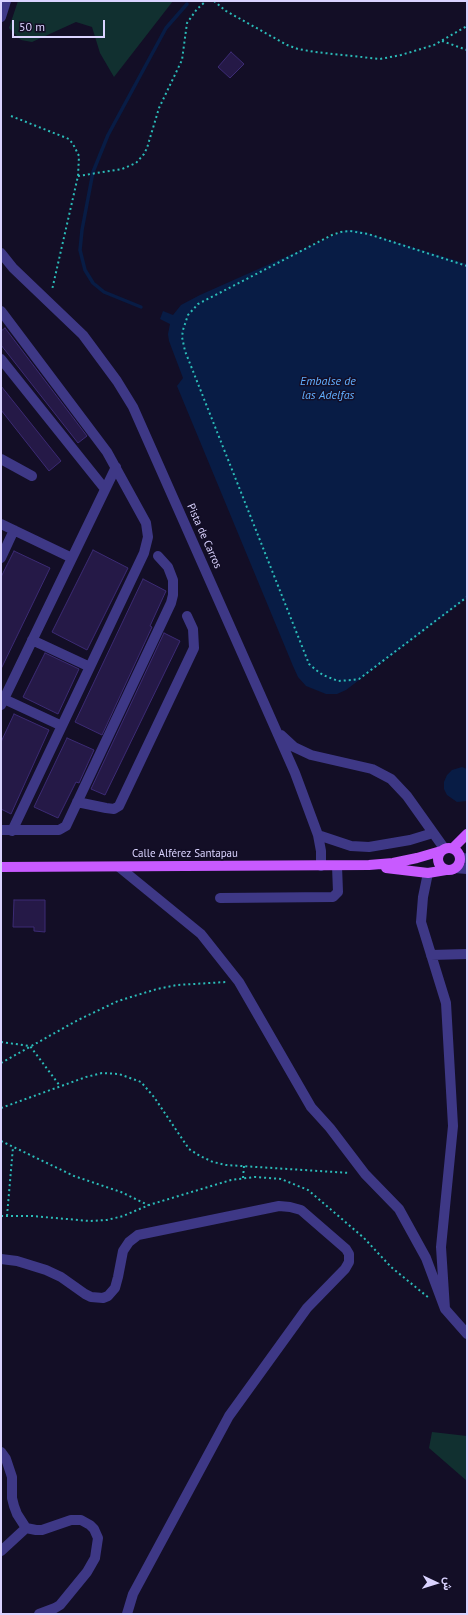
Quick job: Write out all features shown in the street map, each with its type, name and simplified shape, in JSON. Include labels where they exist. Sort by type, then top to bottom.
[{"type":"main road","points":[[446,849],[456,850],[464,858],[458,865],[450,869],[438,864],[438,855],[446,849],[467,834]]},
{"type":"main road","name":"Calle Alférez Santapau","points":[[1,867],[369,865],[393,863],[417,858],[446,849]]},
{"type":"main road","name":"Calle Alférez Santapau","points":[[369,865],[428,873],[450,869]]},
{"type":"street","points":[[1,17],[6,1]]},
{"type":"street","name":"Pista de Carros","points":[[1,254],[13,268],[83,335],[117,381],[133,407],[295,773],[318,836],[322,851],[321,866]]},
{"type":"street","points":[[1,311],[108,452],[146,523],[148,537],[144,552],[12,831]]},
{"type":"street","points":[[1,359],[105,489]]},
{"type":"street","points":[[1,459],[32,476]]},
{"type":"street","points":[[62,726],[2,702],[116,467]]},
{"type":"street","points":[[1,524],[72,558]]},
{"type":"street","points":[[1,558],[14,530]]},
{"type":"street","points":[[1,830],[59,830],[64,828],[171,603],[173,595],[173,580],[168,567],[158,556]]},
{"type":"street","points":[[77,802],[114,809],[119,806],[194,648],[193,629],[187,616]]},
{"type":"street","points":[[32,640],[90,667]]},
{"type":"street","points":[[276,729],[294,746],[311,755],[372,769],[390,779],[407,796],[446,849]]},
{"type":"street","points":[[318,836],[351,846],[369,847],[410,840],[433,833]]},
{"type":"street","points":[[220,898],[333,897],[338,892],[337,866]]},
{"type":"street","points":[[119,867],[201,934],[239,982],[311,1107],[330,1128],[365,1174],[399,1209],[426,1258],[445,1309],[467,1334]]},
{"type":"street","name":"Calle Alférez Santapau","points":[[450,869],[467,869]]},
{"type":"street","points":[[428,873],[421,922],[446,1002],[453,1126],[441,1247],[445,1309]]},
{"type":"street","points":[[431,955],[467,954]]},
{"type":"street","points":[[1,1259],[23,1263],[46,1270],[60,1277],[91,1297],[103,1298],[108,1296],[115,1288],[123,1250],[129,1242],[138,1235],[279,1206],[301,1210],[346,1249],[349,1254],[349,1262],[345,1269],[307,1308],[229,1416],[133,1594],[127,1614]]},
{"type":"street","points":[[1,1452],[6,1459],[12,1477],[12,1498],[14,1506],[26,1528],[42,1530],[71,1520],[81,1520],[94,1529],[98,1538],[95,1558],[87,1572],[60,1605],[39,1614]]},
{"type":"street","points":[[1,1551],[26,1528]]},
{"type":"path","points":[[78,176],[129,167],[136,163],[144,154],[159,108],[182,60],[187,23],[197,9],[206,1]]},
{"type":"path","points":[[214,1],[226,11],[287,45],[298,49],[380,59],[416,51],[434,45],[467,26]]},
{"type":"path","points":[[442,40],[467,50]]},
{"type":"path","points":[[11,116],[69,139],[74,144],[79,156],[78,176],[66,232],[55,273],[50,303]]},
{"type":"path","points":[[467,266],[368,234],[350,231],[341,232],[198,304],[192,309],[185,322],[182,337],[185,351],[309,664],[323,675],[338,681],[359,679],[467,597]]},
{"type":"path","points":[[1,1063],[97,1009],[137,994],[184,984],[239,982]]},
{"type":"path","points":[[1,1042],[30,1046],[60,1086]]},
{"type":"path","points":[[1,1108],[86,1077],[102,1073],[118,1074],[141,1082],[154,1097],[189,1148],[200,1156],[213,1162],[244,1166],[365,1174]]},
{"type":"path","points":[[1,1141],[74,1176],[121,1192],[149,1205]]},
{"type":"path","points":[[7,1216],[13,1146]]},
{"type":"path","points":[[243,1178],[244,1166]]},
{"type":"green space","points":[[18,1],[173,1],[114,77],[100,53],[92,27],[76,22],[32,42],[21,40],[9,28]]},
{"type":"green space","points":[[432,1432],[467,1436],[467,1481],[429,1448]]},
{"type":"water","name":"Embalse de las Adelfas","points":[[346,230],[357,230],[467,264],[467,598],[346,690],[337,694],[326,694],[306,686],[298,677],[293,666],[177,386],[183,378],[169,341],[168,334],[170,324],[160,319],[163,311],[173,315],[181,305],[200,295]]},
{"type":"water","points":[[462,767],[467,769],[467,801],[457,802],[447,795],[444,789],[444,782],[447,775],[452,770]]},
{"type":"building","points":[[231,52],[244,64],[230,78],[218,67]]},
{"type":"building","points":[[5,328],[87,436],[78,443],[1,345],[1,331]]},
{"type":"building","points":[[1,386],[61,461],[49,471],[1,410]]},
{"type":"building","points":[[93,550],[128,568],[87,650],[52,632]]},
{"type":"building","points":[[14,551],[50,568],[1,669],[1,577]]},
{"type":"building","points":[[143,579],[166,591],[150,626],[152,627],[102,735],[75,722]]},
{"type":"building","points":[[164,633],[180,641],[105,795],[91,789]]},
{"type":"building","points":[[45,653],[79,669],[58,714],[23,697]]},
{"type":"building","points":[[14,714],[49,730],[11,814],[1,809],[1,742]]},
{"type":"building","points":[[67,738],[94,750],[79,783],[76,782],[58,818],[34,807]]},
{"type":"building","points":[[14,900],[45,900],[45,932],[34,931],[34,927],[13,927]]},
{"type":"waterway","points":[[141,307],[104,292],[93,283],[85,270],[80,250],[82,230],[93,172],[108,135],[166,28],[187,4]]}]
